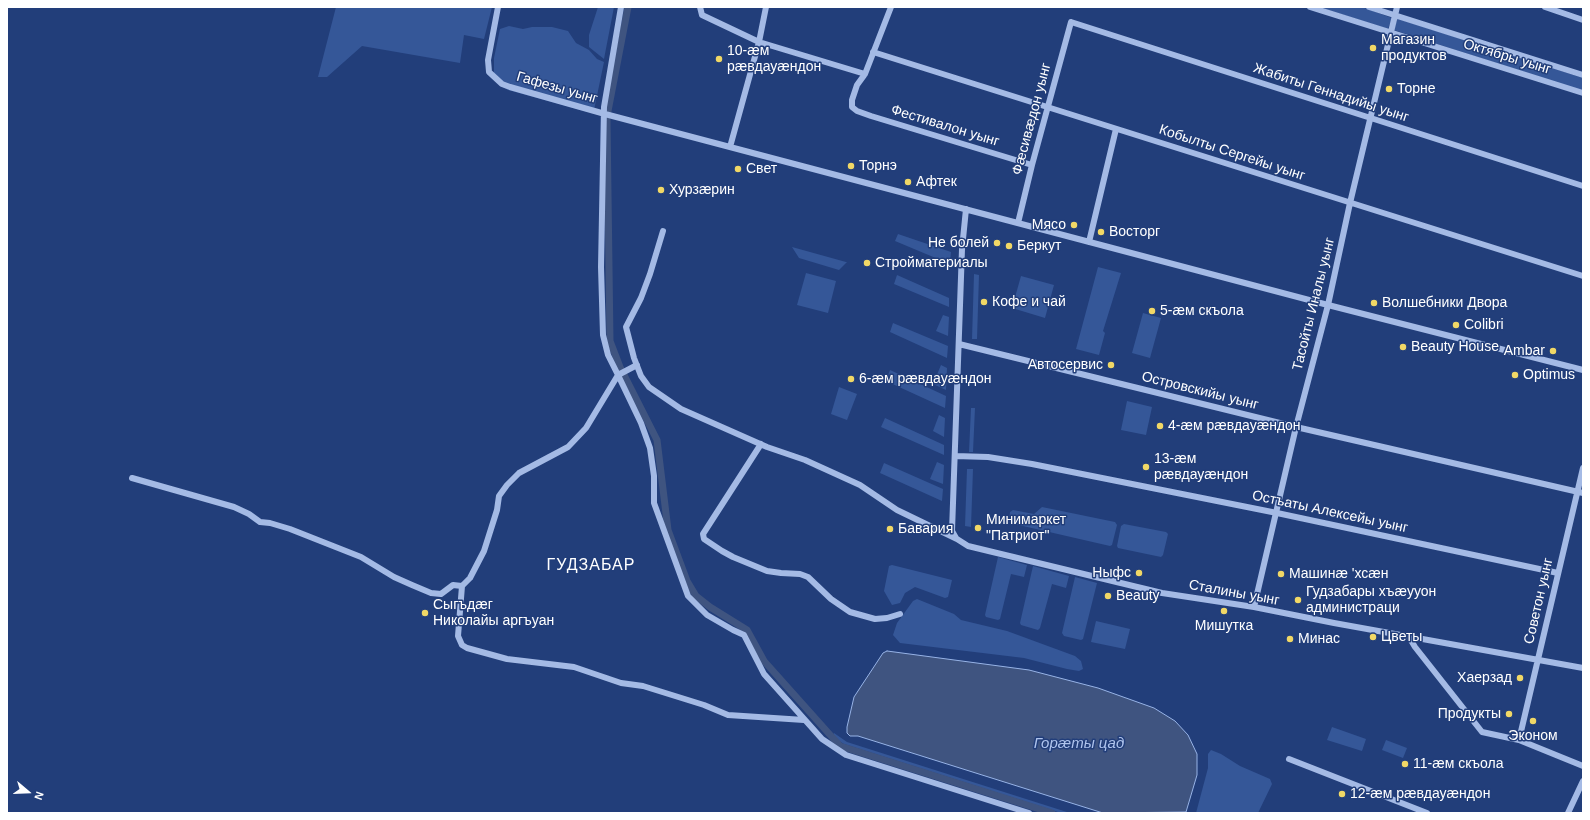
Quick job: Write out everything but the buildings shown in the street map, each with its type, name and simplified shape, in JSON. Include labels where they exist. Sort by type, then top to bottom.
[{"type":"street","name":"Гафезы уынг","points":[[498,7],[489,49],[489,72],[502,84],[510,87],[604,114],[621,7]]},
{"type":"street","points":[[700,7],[702,15],[759,42],[865,74],[891,7]]},
{"type":"street","points":[[730,147],[759,42],[766,7]]},
{"type":"street","name":"Октябры уынг","points":[[1310,7],[1583,93]]},
{"type":"street","name":"Октябры уынг","points":[[1369,7],[1583,75]]},
{"type":"street","name":"Тасойты Иналы уынг","points":[[1254,607],[1296,427],[1328,305],[1350,203],[1397,7]]},
{"type":"street","points":[[1545,7],[1583,20]]},
{"type":"street","name":"Фæсивæдон уынг","points":[[1018,223],[1032,165],[1072,22]]},
{"type":"street","name":"Жабиты Геннадийы уынг","points":[[1072,22],[1583,186]]},
{"type":"street","name":"Кобылты Сергейы уынг","points":[[873,52],[1583,276]]},
{"type":"street","name":"Фестивалон уынг","points":[[865,74],[857,85],[852,100],[852,107],[857,111],[1032,165]]},
{"type":"street","points":[[1029,813],[846,755],[822,739],[764,674],[744,635],[707,615],[688,596],[654,503],[654,476],[650,448],[641,422],[608,355],[603,335],[601,267],[604,114],[1328,305],[1583,370]]},
{"type":"street","points":[[1089,242],[1116,128]]},
{"type":"street","points":[[957,539],[952,532],[962,249],[966,209]]},
{"type":"street","name":"Сталины уынг","points":[[663,231],[646,286],[626,327],[635,366],[649,387],[681,409],[761,444],[805,460],[860,485],[897,510],[957,539],[968,546],[1162,593],[1254,607],[1583,668]]},
{"type":"street","name":"Островскийы уынг","points":[[959,344],[1296,427],[1580,492]]},
{"type":"street","points":[[635,366],[619,375],[586,428],[568,447],[546,457],[519,473],[499,496],[497,510],[484,551],[470,578],[462,586],[458,636],[462,646],[507,659],[574,667],[621,682],[643,686],[704,705],[728,715],[804,720]]},
{"type":"street","points":[[761,444],[703,534],[704,539],[733,557],[767,571],[781,574],[800,574],[808,577],[831,599],[850,612],[875,619],[887,618],[900,614]]},
{"type":"street","name":"Остъаты Алексейы уынг","points":[[955,456],[988,457],[1032,464],[1277,513],[1558,573]]},
{"type":"street","name":"Советон уынг","points":[[1519,740],[1558,573],[1580,492],[1583,468]]},
{"type":"street","points":[[132,478],[234,507],[249,514],[260,522],[283,527],[361,557],[394,576],[431,593],[441,594],[453,585],[462,586]]},
{"type":"street","points":[[1409,636],[1415,647],[1482,732],[1519,740],[1583,766]]},
{"type":"street","points":[[1289,759],[1426,813]]},
{"type":"street","points":[[1568,813],[1583,781]]},
{"type":"shaded area","points":[[336,7],[492,7],[484,39],[464,35],[460,63],[362,46],[327,77],[318,77]]},
{"type":"shaded area","points":[[598,7],[614,7],[604,59],[589,47],[589,35]]},
{"type":"shaded area","points":[[1319,7],[1362,7],[1392,18],[1388,29]]},
{"type":"shaded area","points":[[1397,19],[1583,78],[1583,91],[1394,30]]},
{"type":"shaded area","points":[[509,26],[523,29],[532,27],[552,27],[568,31],[576,43],[589,50],[597,59],[604,62],[594,110],[588,112],[508,90],[499,85],[494,73],[494,58],[500,29]]},
{"type":"shaded area","points":[[898,234],[951,252],[950,264],[895,241]]},
{"type":"shaded area","points":[[792,247],[847,262],[839,270],[799,258]]},
{"type":"shaded area","points":[[1098,267],[1121,273],[1103,331],[1105,333],[1099,355],[1076,349]]},
{"type":"shaded area","points":[[806,273],[836,281],[828,313],[797,305]]},
{"type":"shaded area","points":[[974,274],[979,275],[977,339],[972,339]]},
{"type":"shaded area","points":[[897,275],[949,298],[949,307],[894,284]]},
{"type":"shaded area","points":[[1021,276],[1054,285],[1045,318],[1012,308]]},
{"type":"shaded area","points":[[1143,313],[1161,318],[1150,358],[1132,353]]},
{"type":"shaded area","points":[[943,315],[949,317],[948,336],[936,331]]},
{"type":"shaded area","points":[[893,323],[948,346],[947,358],[890,332]]},
{"type":"shaded area","points":[[941,365],[947,368],[946,390],[933,384]]},
{"type":"shaded area","points":[[890,370],[946,396],[945,408],[886,381]]},
{"type":"shaded area","points":[[839,387],[857,394],[847,420],[831,414]]},
{"type":"shaded area","points":[[1127,401],[1152,407],[1146,435],[1121,430]]},
{"type":"shaded area","points":[[971,408],[975,408],[973,452],[969,452]]},
{"type":"shaded area","points":[[939,415],[945,418],[944,437],[933,431]]},
{"type":"shaded area","points":[[885,418],[944,445],[944,455],[881,427]]},
{"type":"shaded area","points":[[937,462],[944,465],[943,484],[930,479]]},
{"type":"shaded area","points":[[884,463],[943,489],[942,501],[880,473]]},
{"type":"shaded area","points":[[967,469],[973,469],[971,527],[965,526]]},
{"type":"shaded area","points":[[1042,507],[1115,522],[1117,525],[1112,545],[1110,546],[1009,522],[1010,512],[1013,510],[1034,514]]},
{"type":"shaded area","points":[[1124,524],[1166,532],[1168,534],[1163,555],[1161,557],[1118,548],[1117,546],[1121,526]]},
{"type":"shaded area","points":[[998,557],[1027,565],[1024,577],[1011,574],[1000,619],[998,620],[986,617],[985,615]]},
{"type":"shaded area","points":[[892,565],[952,580],[948,597],[945,598],[915,587],[905,593],[900,603],[892,605],[884,591],[889,566]]},
{"type":"shaded area","points":[[1033,566],[1069,576],[1066,588],[1052,584],[1040,628],[1038,630],[1021,625],[1020,623]]},
{"type":"shaded area","points":[[1075,577],[1097,583],[1083,639],[1081,640],[1064,636],[1062,633]]},
{"type":"shaded area","points":[[917,599],[954,614],[961,620],[1007,631],[1075,656],[1081,661],[1083,669],[1079,671],[1067,669],[1024,658],[900,643],[893,635],[897,623],[913,601]]},
{"type":"shaded area","points":[[1096,621],[1130,629],[1125,649],[1091,642]]},
{"type":"shaded area","points":[[1332,727],[1366,739],[1362,751],[1327,740]]},
{"type":"shaded area","points":[[834,733],[847,742],[1070,813],[1061,813],[844,744],[833,735]]},
{"type":"shaded area","points":[[1386,740],[1407,748],[1403,758],[1382,750]]},
{"type":"shaded area","points":[[1211,750],[1221,754],[1240,766],[1270,779],[1272,784],[1258,813],[1196,813],[1208,768],[1208,754]]},
{"type":"water","name":"Горӕты цад","points":[[887,651],[1029,670],[1098,688],[1154,708],[1175,721],[1188,735],[1197,754],[1197,775],[1186,812],[1103,813],[858,736],[850,736],[847,733],[847,727],[854,697],[883,653]]},
{"type":"waterway","points":[[608,111],[628,7]]},
{"type":"waterway","points":[[607,120],[610,341],[620,367],[657,440],[668,530],[687,581],[696,596],[710,607],[747,630],[764,661],[840,746],[1052,813]]},
{"type":"place","name":"Магазин продуктов","points":[[1373,48]]},
{"type":"place","name":"10-æм рӕвдауӕндон","points":[[719,59]]},
{"type":"place","name":"Торне","points":[[1389,89]]},
{"type":"place","name":"Торнэ","points":[[851,166]]},
{"type":"place","name":"Свет","points":[[738,169]]},
{"type":"place","name":"Афтек","points":[[908,182]]},
{"type":"place","name":"Хурзæрин","points":[[661,190]]},
{"type":"place","name":"Мясо","points":[[1074,225]]},
{"type":"place","name":"Восторг","points":[[1101,232]]},
{"type":"place","name":"Не болей","points":[[997,243]]},
{"type":"place","name":"Беркут","points":[[1009,246]]},
{"type":"place","name":"Стройматериалы","points":[[867,263]]},
{"type":"place","name":"Кофе и чай","points":[[984,302]]},
{"type":"place","name":"Волшебники Двора","points":[[1374,303]]},
{"type":"place","name":"5-æм скъола","points":[[1152,311]]},
{"type":"place","name":"Colibri","points":[[1456,325]]},
{"type":"place","name":"Beauty House","points":[[1403,347]]},
{"type":"place","name":"Ambar","points":[[1553,351]]},
{"type":"place","name":"Автосервис","points":[[1111,365]]},
{"type":"place","name":"Optimus","points":[[1515,375]]},
{"type":"place","name":"6-æм рӕвдауӕндон","points":[[851,379]]},
{"type":"place","name":"4-æм рӕвдауӕндон","points":[[1160,426]]},
{"type":"place","name":"13-æм рӕвдауӕндон","points":[[1146,467]]},
{"type":"place","name":"Минимаркет \"Патриот\"","points":[[978,528]]},
{"type":"place","name":"Бавария","points":[[890,529]]},
{"type":"place","name":"Ныфс","points":[[1139,573]]},
{"type":"place","name":"Машинæ 'хсæн","points":[[1281,574]]},
{"type":"place","name":"Beauty","points":[[1108,596]]},
{"type":"place","name":"Гудзабары хъæууон администраци","points":[[1298,600]]},
{"type":"place","name":"Мишутка","points":[[1224,611]]},
{"type":"place","name":"Сыгъдæг Николайы аргъуан","points":[[425,613]]},
{"type":"place","name":"Цветы","points":[[1373,637]]},
{"type":"place","name":"Минас","points":[[1290,639]]},
{"type":"place","name":"Хаерзад","points":[[1520,678]]},
{"type":"place","name":"Продукты","points":[[1509,714]]},
{"type":"place","name":"Эконом","points":[[1533,721]]},
{"type":"place","name":"11-æм скъола","points":[[1405,764]]},
{"type":"place","name":"12-æм рӕвдауӕндон","points":[[1342,794]]},
{"type":"district","name":"ГУДЗАБАР","points":[[591,566]]}]
